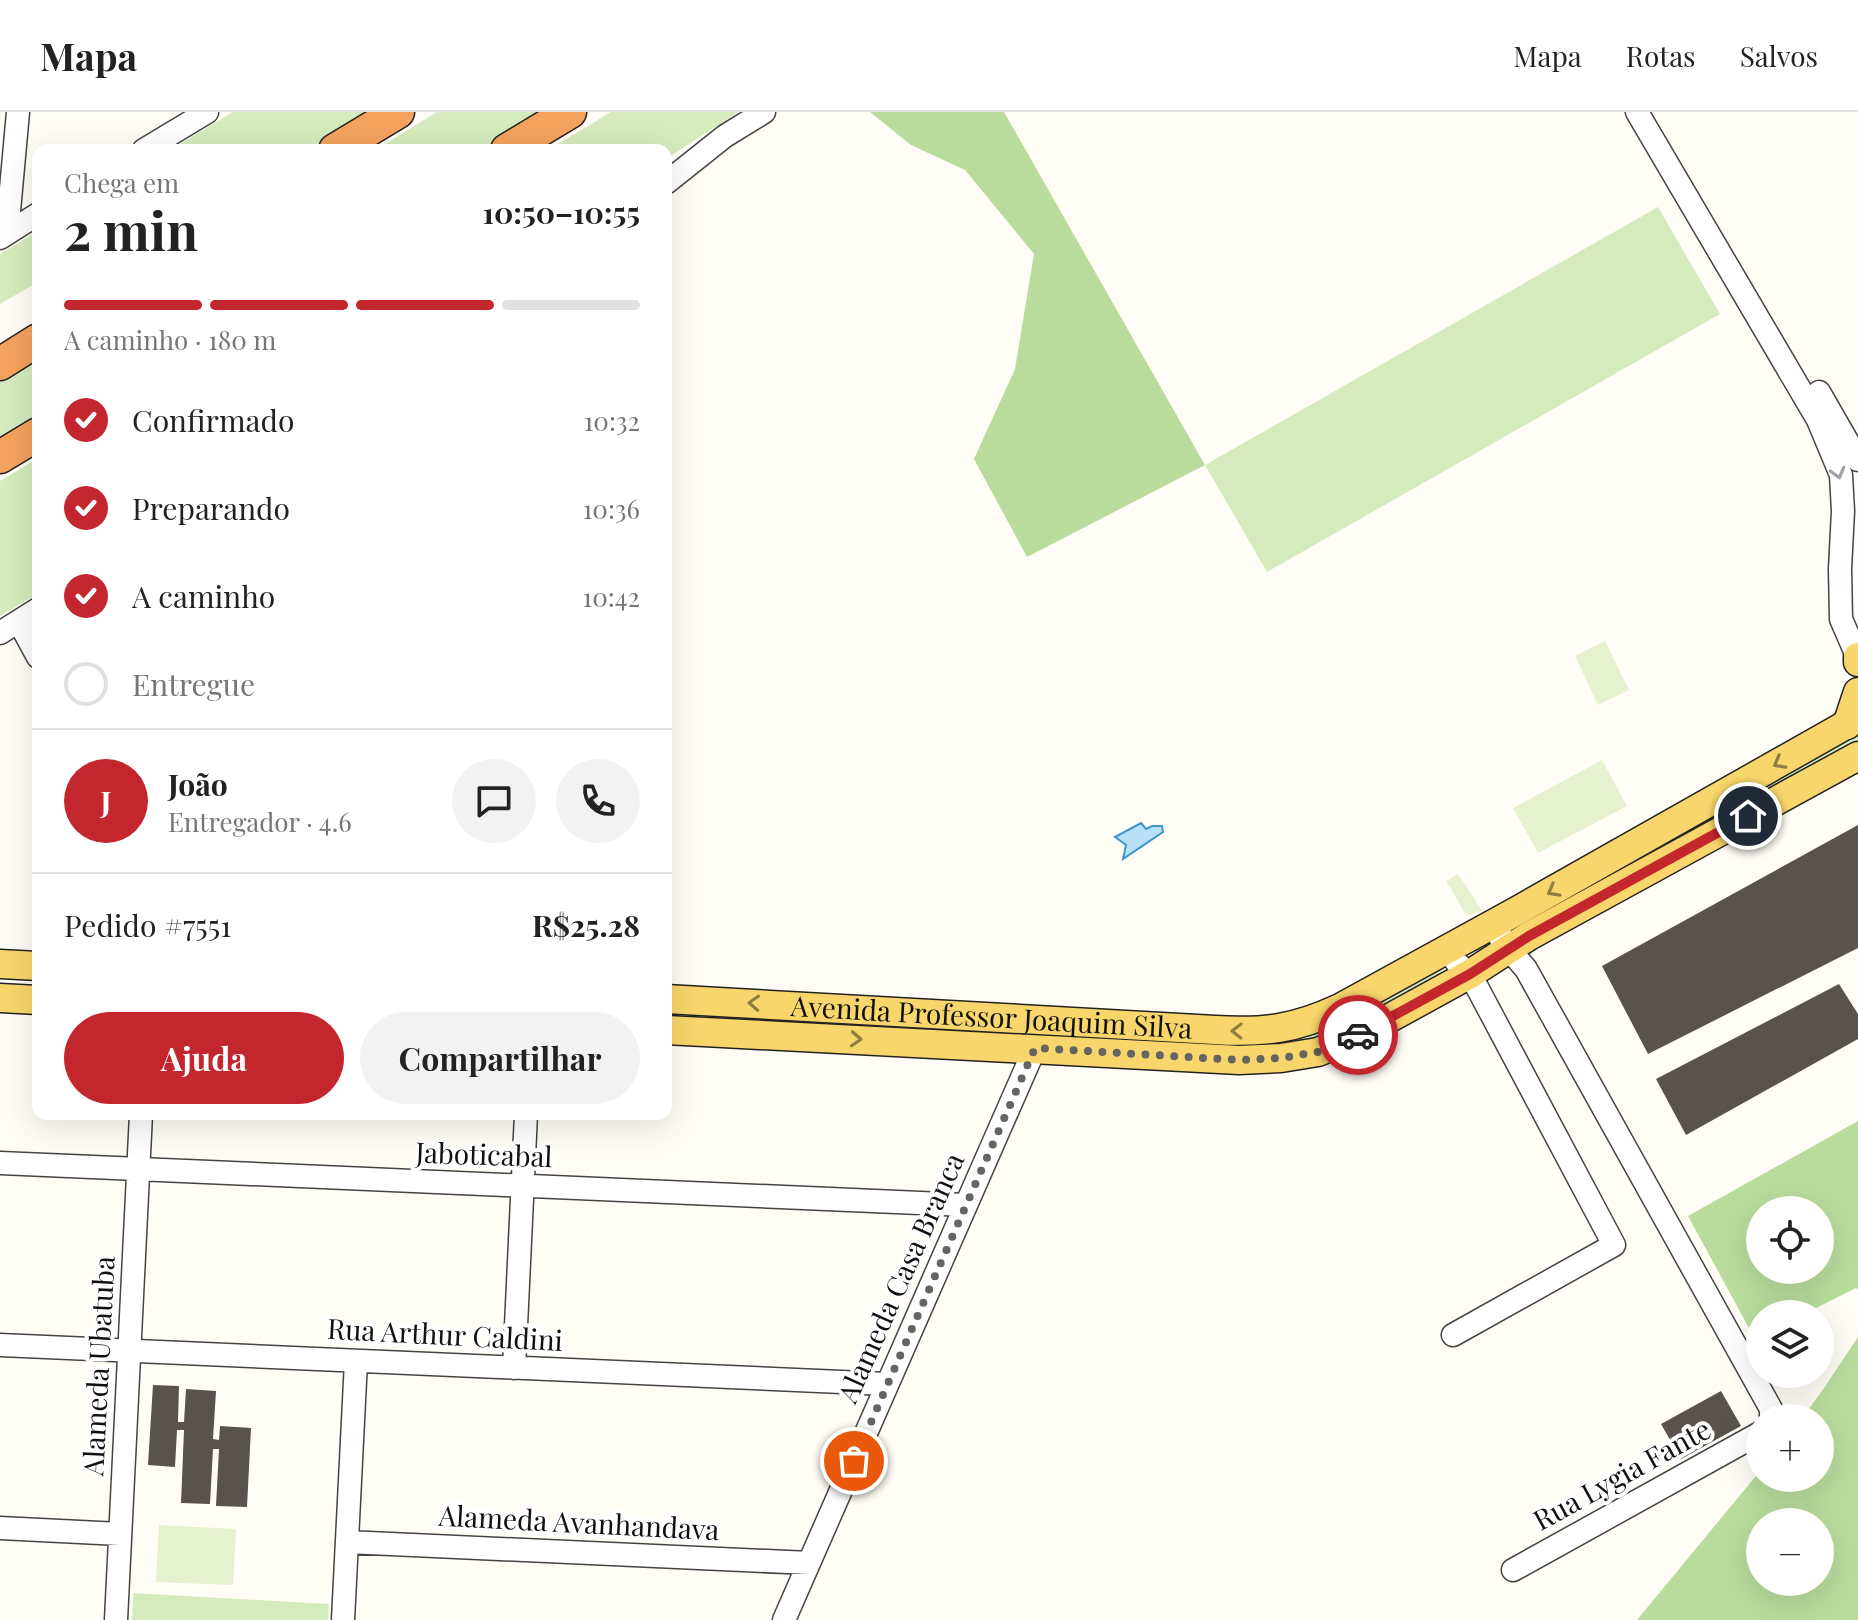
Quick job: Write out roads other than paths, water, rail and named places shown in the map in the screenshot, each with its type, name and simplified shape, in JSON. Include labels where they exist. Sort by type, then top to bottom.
[{"type":"highway","points":[[345,144],[398,112]]},
{"type":"highway","points":[[517,144],[570,112]]},
{"type":"highway","points":[[0,364],[32,344]]},
{"type":"highway","points":[[0,457],[32,438]]},
{"type":"main road","points":[[1852,722],[1858,692]]},
{"type":"main road","name":"Avenida Professor Joaquim Silva","points":[[672,999],[1246,1032],[1277,1030],[1314,1020],[1340,1008],[1852,722]]},
{"type":"main road","name":"Avenida Professor Joaquim Silva","points":[[672,1030],[1239,1060],[1318,1052],[1357,1036],[1470,974],[1520,952],[1858,756]]},
{"type":"main road","points":[[0,964],[32,966]]},
{"type":"main road","points":[[0,998],[32,1000]]},
{"type":"street","points":[[3,236],[18,112]]},
{"type":"street","points":[[151,144],[181,120],[207,112]]},
{"type":"street","points":[[672,178],[725,136],[764,112]]},
{"type":"street","points":[[1637,112],[1655,122],[1858,460]]},
{"type":"street","points":[[1655,122],[1818,420],[1841,475],[1841,619],[1858,659]]},
{"type":"street","points":[[3,236],[32,218]]},
{"type":"street","points":[[1841,544],[1858,528]]},
{"type":"street","points":[[32,613],[9,627],[32,651]]},
{"type":"street","points":[[1506,917],[1520,952],[1766,1404]]},
{"type":"street","points":[[1453,1335],[1614,1245],[1470,974],[1454,959],[1454,945]]},
{"type":"street","name":"Alameda Casa Branca","points":[[784,1620],[1035,1048]]},
{"type":"street","name":"Alameda Ubatuba","points":[[116,1620],[141,1120]]},
{"type":"street","points":[[514,1368],[526,1120]]},
{"type":"street","name":"Jaboticabal","points":[[0,1163],[966,1205]]},
{"type":"street","name":"Rua Arthur Caldini","points":[[0,1345],[887,1384]]},
{"type":"street","points":[[343,1620],[356,1361]]},
{"type":"street","name":"Rua Lygia Fante","points":[[1513,1570],[1746,1441]]},
{"type":"street","points":[[0,1528],[120,1534]]},
{"type":"street","name":"Alameda Avanhandava","points":[[347,1542],[809,1563]]},
{"type":"water","points":[[1141,823],[1146,829],[1162,826],[1163,832],[1123,859],[1126,845],[1115,837]]}]
